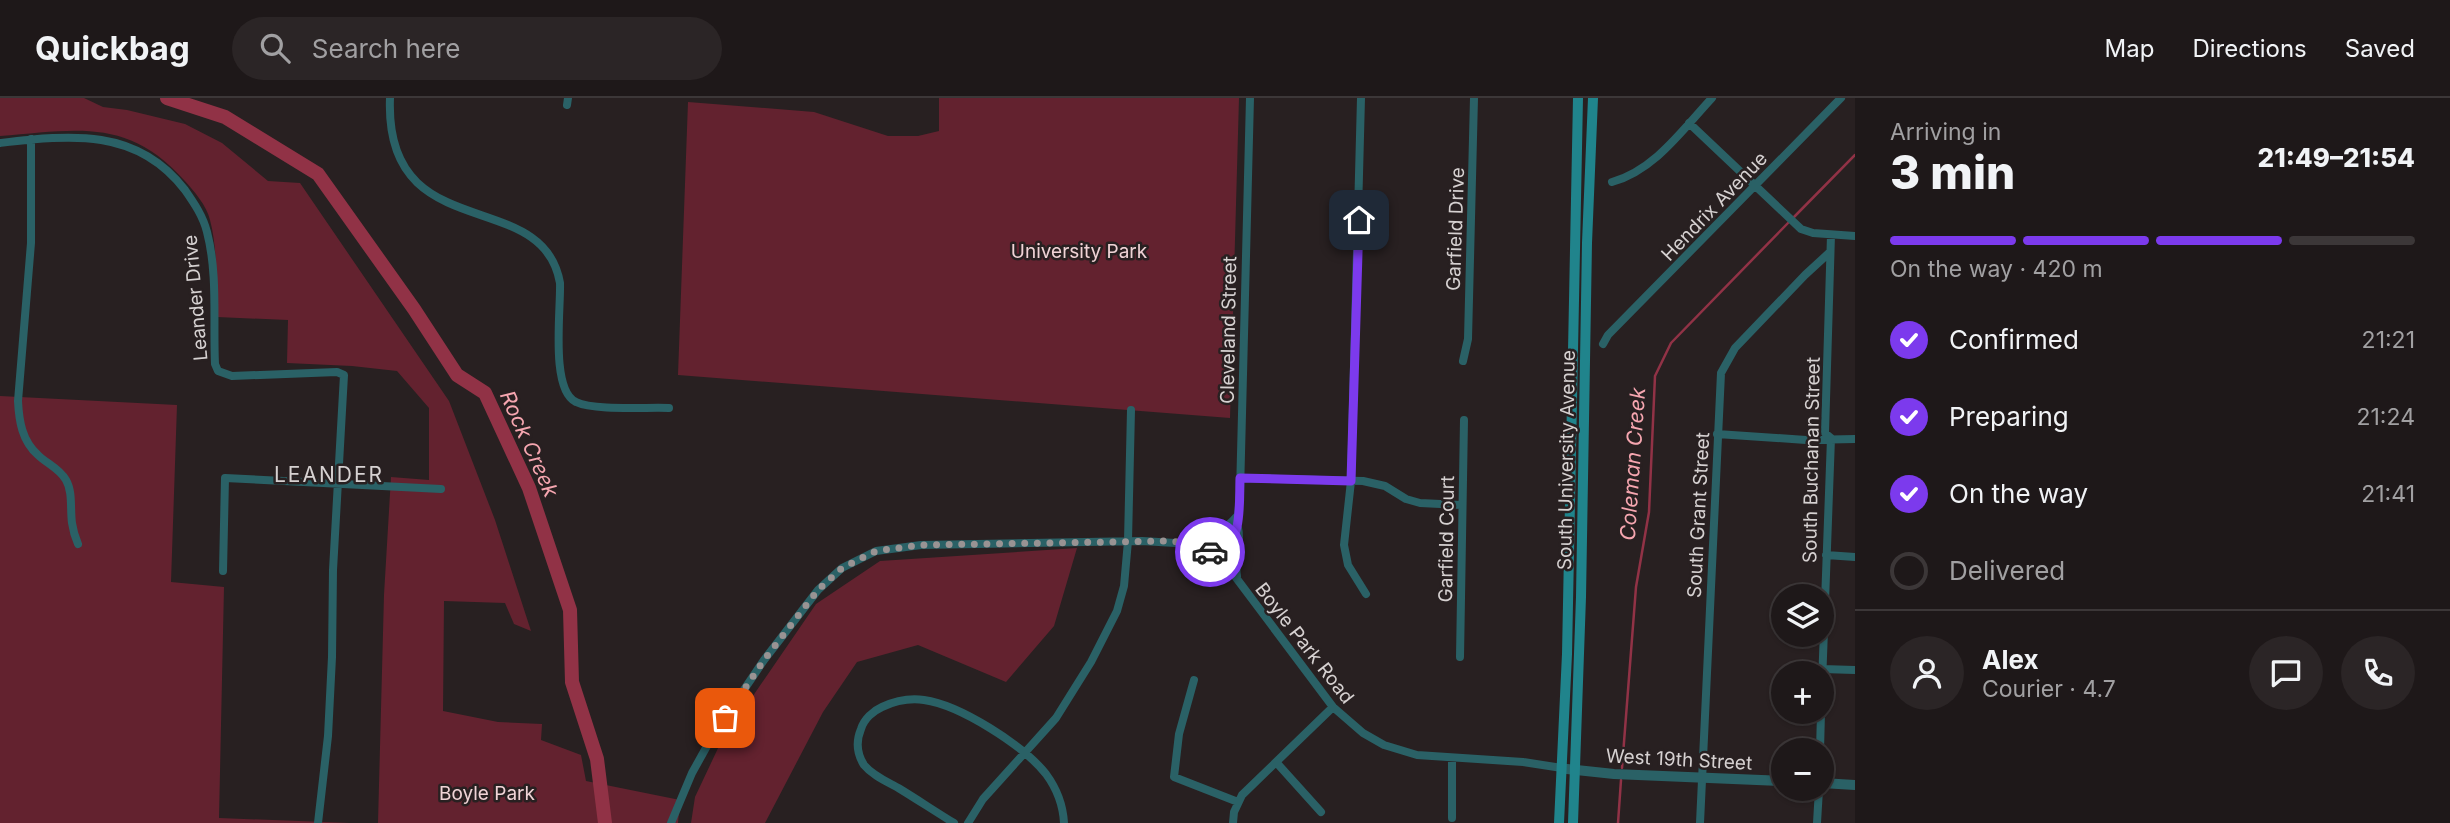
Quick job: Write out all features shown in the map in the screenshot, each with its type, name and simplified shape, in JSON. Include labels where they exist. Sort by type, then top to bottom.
[{"type":"main road","name":"South University Avenue","points":[[1559,823],[1567,654],[1578,98]]},
{"type":"main road","name":"South University Avenue","points":[[1573,823],[1592,98]]},
{"type":"street","points":[[390,98],[391,131],[397,151],[412,177],[449,204],[520,228],[547,251],[557,269],[560,283],[559,368],[566,394],[578,403],[591,405],[669,408]]},
{"type":"street","name":"Cleveland Street","points":[[1239,583],[1235,565],[1241,537],[1238,515],[1250,98]]},
{"type":"street","points":[[1361,98],[1351,481],[1344,545],[1348,565],[1366,594]]},
{"type":"street","name":"Garfield Drive","points":[[1463,361],[1468,339],[1474,98]]},
{"type":"street","points":[[1612,182],[1627,178],[1645,167],[1712,98]]},
{"type":"street","name":"Hendrix Avenue","points":[[1603,344],[1604,333],[1755,186],[1840,98]]},
{"type":"street","points":[[1689,123],[1794,224],[1805,231],[1855,236]]},
{"type":"street","name":"Leander Drive","points":[[0,143],[75,136],[116,142],[142,151],[160,163],[177,180],[200,212],[208,235],[215,364],[218,371],[232,376],[337,372],[344,375],[337,483],[328,736],[318,823]]},
{"type":"street","points":[[31,139],[31,243],[18,401],[19,419],[31,447],[66,480],[78,544]]},
{"type":"street","name":"South Buchanan Street","points":[[1822,661],[1831,438],[1825,433],[1830,235]]},
{"type":"street","name":"South Grant Street","points":[[1700,823],[1720,380],[1726,361],[1735,348],[1830,252]]},
{"type":"street","points":[[968,823],[983,799],[1056,718],[1109,629],[1124,586],[1128,541],[1131,410]]},
{"type":"street","name":"Garfield Court","points":[[1460,657],[1464,420]]},
{"type":"street","points":[[1717,435],[1806,440],[1855,439]]},
{"type":"street","points":[[222,571],[225,478],[441,489]]},
{"type":"street","points":[[1240,478],[1351,481],[1385,486],[1420,503],[1461,505]]},
{"type":"street","points":[[671,823],[692,774],[738,697],[808,601],[842,568],[876,551],[921,545],[1181,541],[1216,535],[1226,529],[1238,515]]},
{"type":"street","points":[[1181,541],[1202,547],[1219,556],[1226,552],[1238,526]]},
{"type":"street","points":[[1826,555],[1855,556]]},
{"type":"street","name":"Boyle Park Road","points":[[1219,556],[1333,707],[1353,727],[1384,745],[1417,755],[1523,762],[1562,768]]},
{"type":"street","points":[[1834,669],[1855,670]]},
{"type":"street","points":[[1194,680],[1179,734],[1174,777],[1238,802]]},
{"type":"street","points":[[954,823],[866,766],[859,755],[858,743],[865,720],[876,710],[909,700],[932,702],[986,727],[1024,753],[1046,774],[1057,792],[1064,812],[1064,823]]},
{"type":"street","points":[[1233,823],[1238,802],[1253,782],[1333,707]]},
{"type":"street","points":[[1452,758],[1452,818]]},
{"type":"street","points":[[1276,762],[1321,812]]},
{"type":"street","name":"West 19th Street","points":[[1562,768],[1614,774],[1771,781]]},
{"type":"street","points":[[1834,784],[1855,785]]},
{"type":"street","points":[[1817,823],[1818,801]]},
{"type":"green space","name":"Boyle Park","points":[[0,98],[84,98],[103,107],[185,124],[222,143],[268,181],[300,183],[449,401],[495,520],[531,631],[514,624],[505,603],[444,601],[443,711],[498,722],[542,724],[541,740],[581,755],[586,781],[680,800],[678,823],[378,823],[384,595],[391,477],[429,480],[429,408],[397,371],[287,363],[288,320],[217,317],[213,232],[203,204],[184,180],[163,160],[142,146],[121,137],[100,132],[77,131],[0,136]]},
{"type":"green space","name":"University Park","points":[[939,98],[1239,98],[1230,418],[678,375],[688,102],[814,112],[888,136],[918,136],[939,131]]},
{"type":"green space","points":[[0,396],[177,405],[171,582],[224,587],[219,818],[350,823],[0,823]]},
{"type":"green space","points":[[1077,548],[1054,626],[1006,682],[918,645],[857,662],[823,712],[765,823],[691,823],[695,797],[720,744],[816,604],[880,561]]},
{"type":"waterway","name":"Rock Creek","points":[[167,98],[225,117],[318,174],[414,309],[457,375],[485,393],[529,488],[570,610],[572,682],[597,759],[605,823]]},
{"type":"waterway","name":"Coleman Creek","points":[[1794,217],[1855,155]]},
{"type":"waterway","name":"Coleman Creek","points":[[1622,768],[1636,587],[1649,512],[1655,376],[1671,343],[1789,222]]},
{"type":"waterway","name":"Coleman Creek","points":[[1618,823],[1621,780]]},
{"type":"way so far","points":[[725,718],[808,601],[842,568],[876,551],[921,545],[1181,541],[1210,552]]},
{"type":"district","name":"LEANDER","points":[[329,475]]},
{"type":"route","points":[[1210,552],[1219,556],[1226,552],[1238,526],[1240,478],[1351,481],[1359,220]]}]
